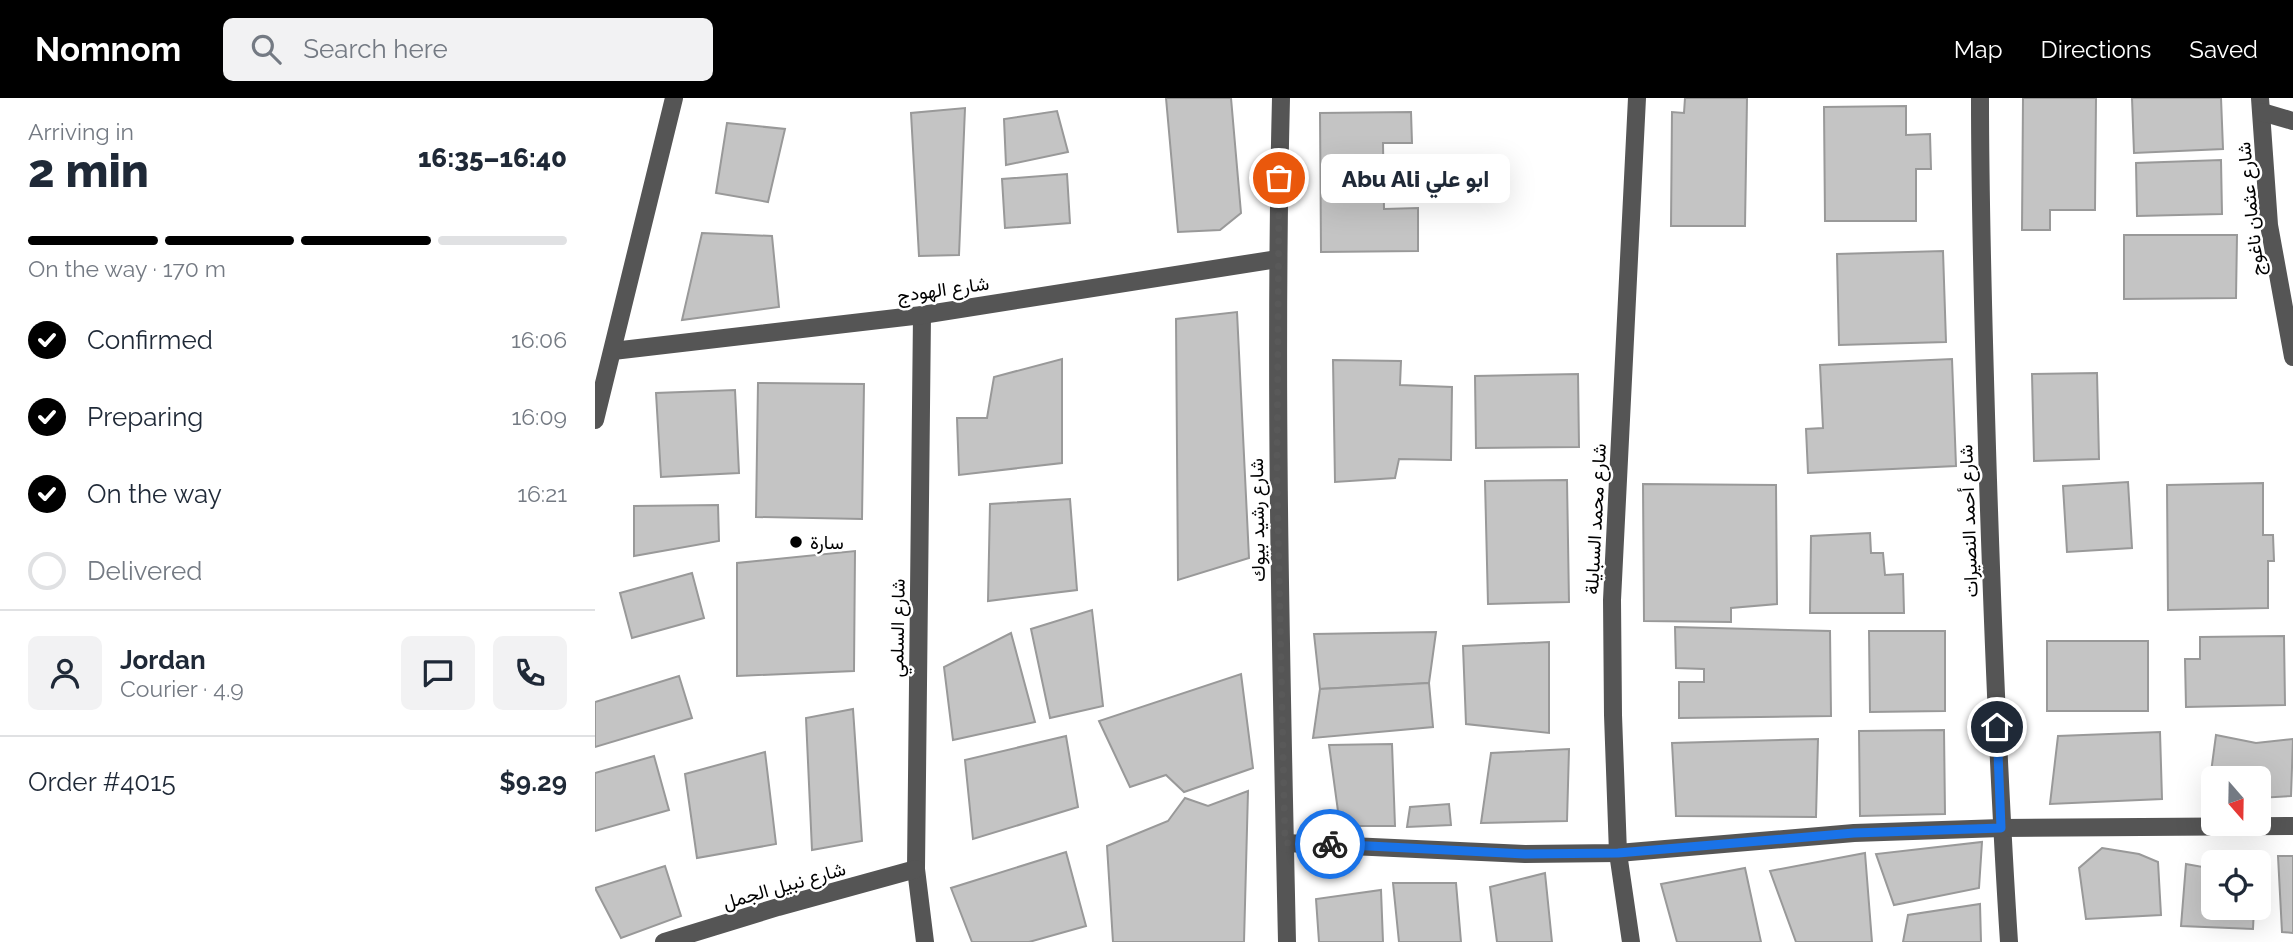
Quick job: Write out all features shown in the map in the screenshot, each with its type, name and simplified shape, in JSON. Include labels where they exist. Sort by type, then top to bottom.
[{"type":"street","points":[[595,420],[674,98]]},
{"type":"street","name":"شارع رشيد بيوك","points":[[1281,98],[1277,259],[1277,477],[1287,942]]},
{"type":"street","name":"شارع محمد السبايلة","points":[[1632,942],[1618,853],[1612,600],[1637,98]]},
{"type":"street","name":"شارع أحمد النصيرات","points":[[1980,98],[1983,312],[2001,828],[2009,942]]},
{"type":"street","points":[[2261,105],[2293,121]]},
{"type":"street","name":"شارع عثمان ناغوج","points":[[2261,105],[2269,225],[2293,357]]},
{"type":"street","name":"شارع الهودج","points":[[613,351],[922,314],[1277,259]]},
{"type":"street","name":"شارع السلمي","points":[[922,314],[916,869],[925,942]]},
{"type":"street","points":[[1285,843],[1525,854],[1618,853],[1854,833],[2001,828],[2293,827]]},
{"type":"street","name":"شارع نبيل الجمل","points":[[664,942],[916,869]]},
{"type":"building","points":[[1166,98],[1231,98],[1241,213],[1220,230],[1178,232]]},
{"type":"building","points":[[1685,98],[1747,98],[1745,226],[1671,226],[1672,112],[1684,113]]},
{"type":"building","points":[[2023,98],[2096,98],[2095,210],[2050,210],[2050,230],[2022,230]]},
{"type":"building","points":[[2132,98],[2221,98],[2223,149],[2134,153]]},
{"type":"building","points":[[1906,106],[1906,135],[1930,134],[1931,169],[1916,169],[1916,221],[1825,221],[1824,107]]},
{"type":"building","points":[[965,108],[959,255],[919,256],[911,113]]},
{"type":"building","points":[[1057,111],[1068,152],[1006,165],[1004,119]]},
{"type":"building","points":[[1411,112],[1412,143],[1383,143],[1384,209],[1418,208],[1418,251],[1321,252],[1320,113]]},
{"type":"building","points":[[727,123],[785,129],[768,202],[716,193]]},
{"type":"building","points":[[2221,160],[2222,214],[2137,216],[2136,163]]},
{"type":"building","points":[[1067,174],[1070,223],[1005,228],[1002,179]]},
{"type":"building","points":[[702,233],[772,236],[779,307],[682,320]]},
{"type":"building","points":[[2124,235],[2237,235],[2236,298],[2124,299]]},
{"type":"building","points":[[1943,251],[1946,342],[1839,345],[1837,254]]},
{"type":"building","points":[[1237,312],[1249,558],[1178,580],[1176,319]]},
{"type":"building","points":[[1062,359],[1062,463],[959,475],[957,418],[987,418],[994,377]]},
{"type":"building","points":[[1952,359],[1956,466],[1808,473],[1806,429],[1823,428],[1820,365]]},
{"type":"building","points":[[1333,360],[1401,361],[1400,385],[1452,387],[1451,460],[1399,459],[1395,478],[1335,482]]},
{"type":"building","points":[[2097,373],[2099,459],[2034,461],[2032,374]]},
{"type":"building","points":[[1578,374],[1579,447],[1476,448],[1475,376]]},
{"type":"building","points":[[758,383],[864,384],[862,519],[756,517]]},
{"type":"building","points":[[735,390],[739,473],[661,477],[656,393]]},
{"type":"building","points":[[1567,480],[1569,602],[1488,604],[1485,481]]},
{"type":"building","points":[[2128,482],[2132,548],[2067,552],[2063,486]]},
{"type":"building","points":[[2263,483],[2263,535],[2273,535],[2274,561],[2268,561],[2268,608],[2168,610],[2167,485]]},
{"type":"building","points":[[1643,484],[1776,485],[1777,604],[1731,608],[1731,622],[1644,621]]},
{"type":"building","points":[[1070,499],[1077,590],[988,601],[990,504]]},
{"type":"building","points":[[718,505],[719,541],[634,556],[634,506]]},
{"type":"building","points":[[1870,533],[1871,553],[1883,553],[1885,575],[1903,574],[1904,613],[1810,613],[1811,536]]},
{"type":"building","points":[[855,551],[854,671],[737,676],[737,563]]},
{"type":"building","points":[[692,573],[704,618],[632,638],[620,593]]},
{"type":"building","points":[[1092,610],[1103,706],[1050,718],[1031,629]]},
{"type":"building","points":[[1675,627],[1830,631],[1831,716],[1679,718],[1679,682],[1704,682],[1704,669],[1676,668]]},
{"type":"building","points":[[1869,631],[1945,631],[1945,711],[1870,712]]},
{"type":"building","points":[[1436,632],[1429,683],[1320,689],[1314,634]]},
{"type":"building","points":[[1011,633],[1035,722],[953,740],[944,667]]},
{"type":"building","points":[[2284,636],[2285,705],[2186,707],[2185,659],[2200,659],[2200,637]]},
{"type":"building","points":[[2047,641],[2148,641],[2148,711],[2047,711]]},
{"type":"building","points":[[1549,642],[1549,733],[1466,724],[1463,646]]},
{"type":"building","points":[[1241,674],[1253,768],[1184,792],[1166,775],[1130,787],[1099,721]]},
{"type":"building","points":[[679,676],[692,718],[595,747],[595,702]]},
{"type":"building","points":[[1429,683],[1433,727],[1313,738],[1320,689]]},
{"type":"building","points":[[853,709],[862,841],[812,850],[806,718]]},
{"type":"building","points":[[1944,730],[1945,814],[1860,816],[1859,731]]},
{"type":"building","points":[[2160,732],[2162,799],[2050,804],[2058,736]]},
{"type":"building","points":[[2216,735],[2256,743],[2293,739],[2291,796],[2271,797],[2271,766],[2212,766]]},
{"type":"building","points":[[1066,736],[1078,807],[973,839],[965,760]]},
{"type":"building","points":[[1818,739],[1816,817],[1676,816],[1672,743]]},
{"type":"building","points":[[1392,744],[1395,826],[1340,826],[1329,745]]},
{"type":"building","points":[[1569,749],[1567,821],[1481,823],[1491,753]]},
{"type":"building","points":[[765,752],[776,844],[697,858],[685,774]]},
{"type":"building","points":[[654,756],[669,810],[595,831],[595,773]]},
{"type":"building","points":[[1248,791],[1244,942],[1113,942],[1107,846],[1168,821],[1185,798],[1208,806]]},
{"type":"building","points":[[1449,804],[1451,825],[1407,827],[1410,807]]},
{"type":"building","points":[[1982,842],[1979,888],[1894,905],[1876,854]]},
{"type":"building","points":[[2102,848],[2139,854],[2158,862],[2161,915],[2086,919],[2079,868]]},
{"type":"building","points":[[1066,852],[1086,926],[1029,942],[972,942],[951,888]]},
{"type":"building","points":[[1865,853],[1872,942],[1796,942],[1770,871]]},
{"type":"building","points":[[2278,856],[2293,856],[2293,933],[2282,932]]},
{"type":"building","points":[[2186,864],[2201,867],[2201,920],[2253,920],[2253,929],[2181,926]]},
{"type":"building","points":[[665,866],[681,916],[621,938],[595,888]]},
{"type":"building","points":[[1745,868],[1761,942],[1677,942],[1661,884]]},
{"type":"building","points":[[1545,873],[1552,942],[1497,942],[1490,887]]},
{"type":"building","points":[[1393,883],[1456,883],[1461,942],[1399,942]]},
{"type":"building","points":[[1381,890],[1383,942],[1319,942],[1316,899]]},
{"type":"building","points":[[1980,904],[1981,942],[1903,942],[1908,915]]},
{"type":"way so far","points":[[1279,178],[1277,477],[1285,843],[1330,844]]},
{"type":"place","name":"Abu Ali ابو علي","points":[[1279,178]]},
{"type":"place","name":"سارة","points":[[796,542]]},
{"type":"route","points":[[1330,844],[1525,854],[1618,853],[1854,833],[2001,828],[1997,727]]}]
